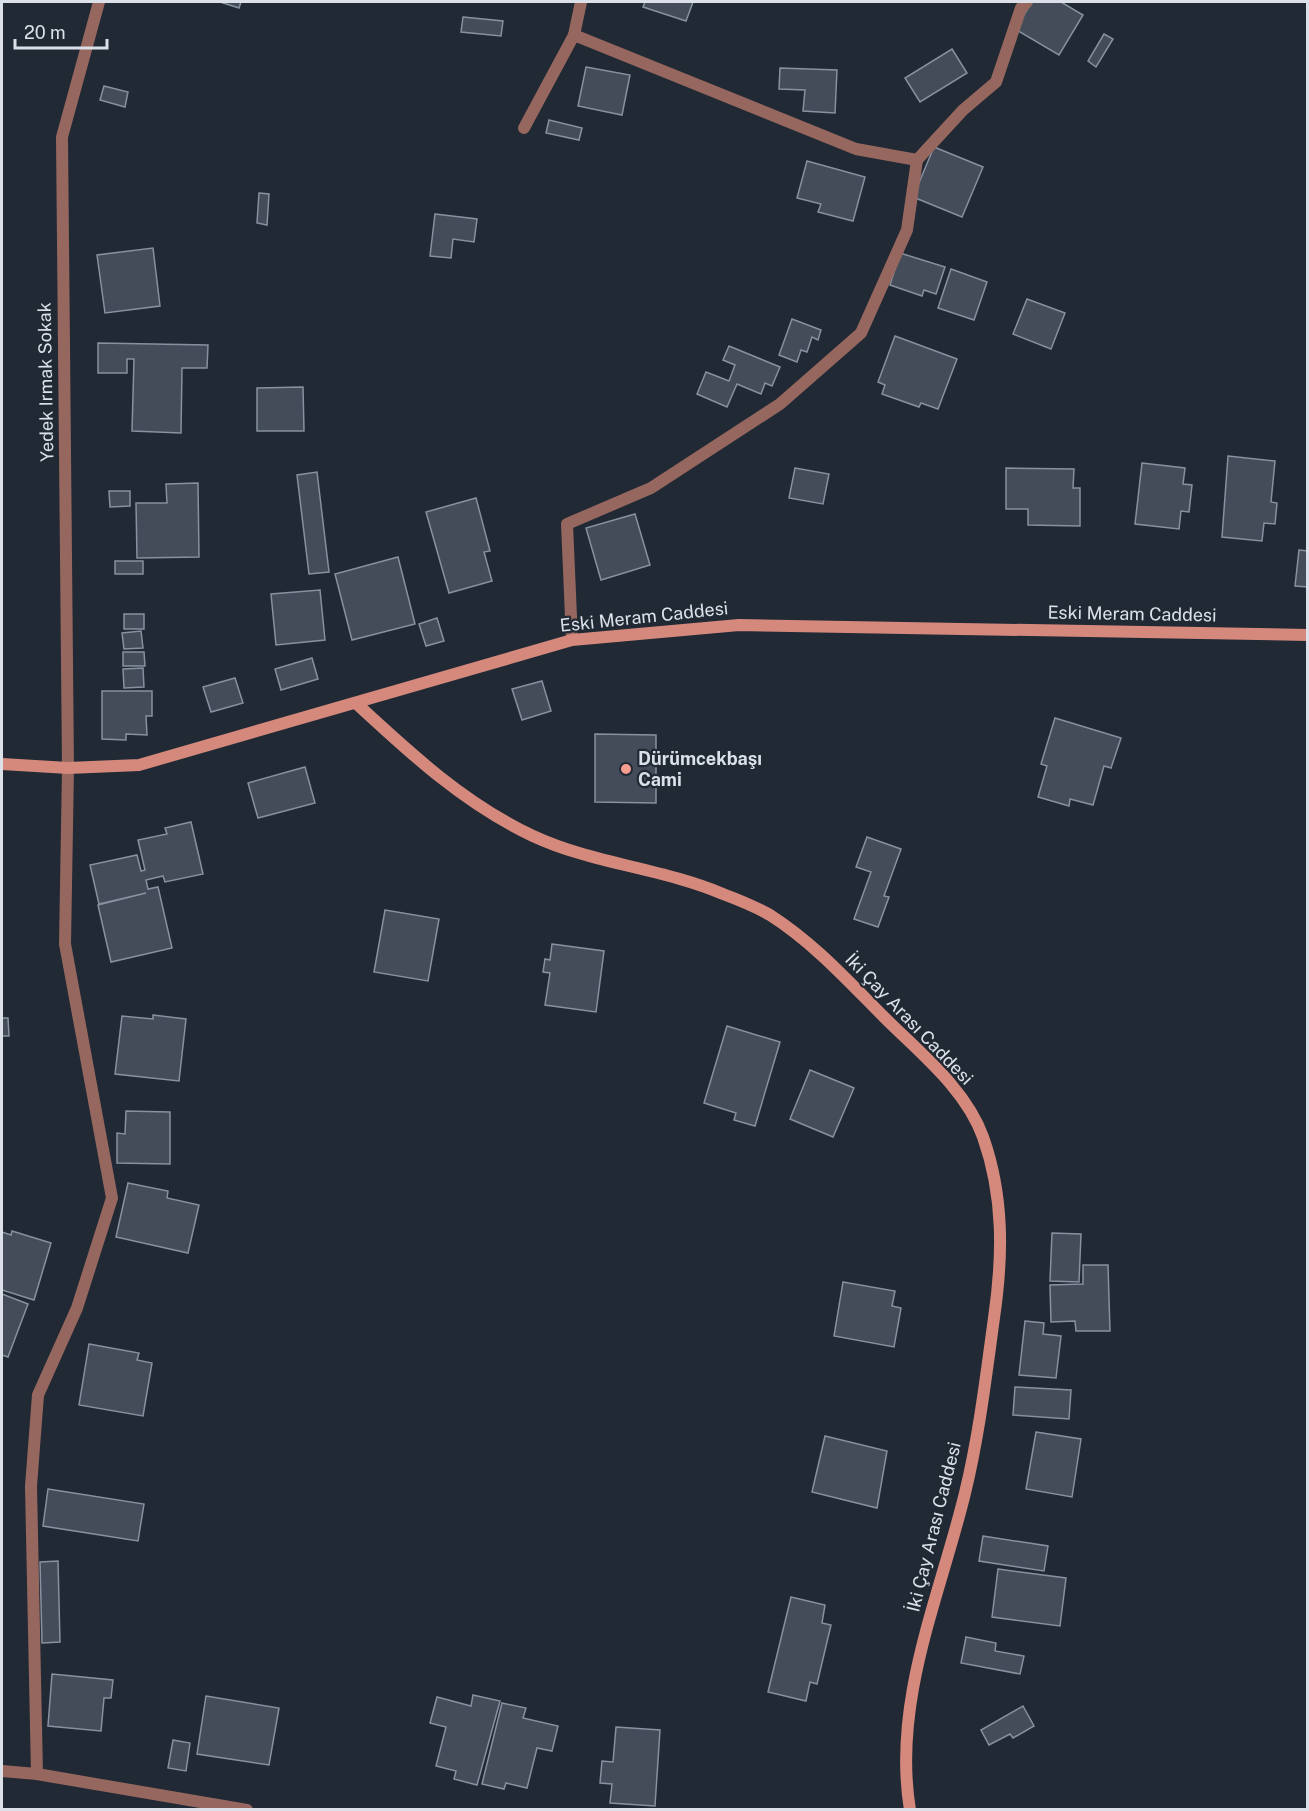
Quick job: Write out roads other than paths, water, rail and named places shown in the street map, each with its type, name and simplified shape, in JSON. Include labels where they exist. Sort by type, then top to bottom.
[{"type":"street","name":"Yedek Irmak Sokak","points":[[37,1774],[31,1485],[39,1395],[77,1308],[112,1198],[64,944],[68,768],[62,137],[99,2]]},
{"type":"street","points":[[524,129],[574,34],[581,2]]},
{"type":"street","points":[[572,640],[567,524],[651,488],[780,404],[861,333],[907,230],[917,160],[963,110],[996,82],[1021,8],[1027,2]]},
{"type":"street","points":[[574,34],[856,149],[917,160]]},
{"type":"street","name":"Eski Meram Caddesi","points":[[2,764],[68,768],[140,765],[572,640],[739,625],[1308,635]]},
{"type":"street","name":"İki Çay Arası Caddesi","points":[[357,704],[433,773],[482,809],[536,837],[582,853],[671,875],[721,893],[769,915],[818,951],[952,1086],[981,1132],[997,1181],[1002,1250],[996,1309],[966,1489],[915,1676],[906,1738],[910,1809]]},
{"type":"street","points":[[2,1771],[37,1774],[247,1809]]},
{"type":"place","name":"Dürümcekbaşı Cami","points":[[626,769]]}]
